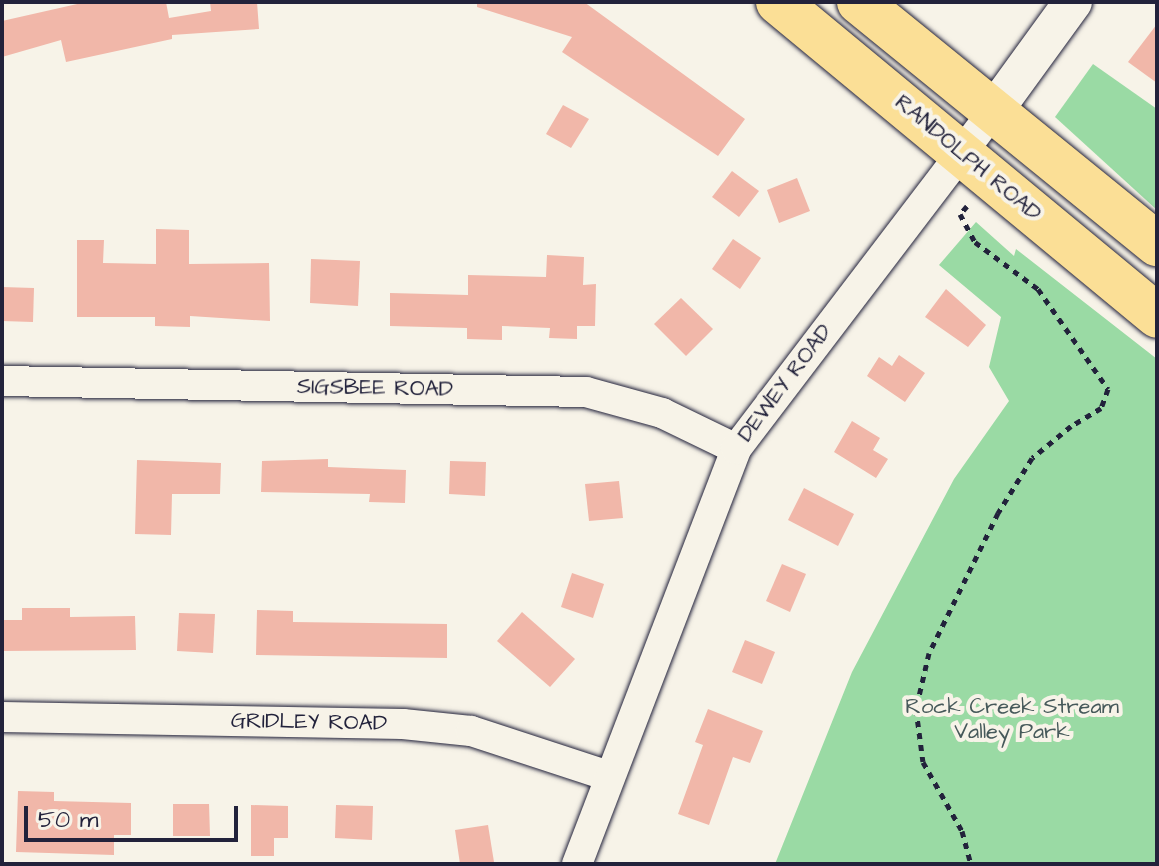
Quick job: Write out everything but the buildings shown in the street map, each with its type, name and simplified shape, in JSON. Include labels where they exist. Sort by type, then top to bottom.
[{"type":"main road","name":"RANDOLPH ROAD","points":[[778,2],[912,110],[958,156],[1157,316]]},
{"type":"main road","points":[[859,2],[1157,244]]},
{"type":"street","name":"DEWEY ROAD","points":[[577,864],[736,449],[1073,2]]},
{"type":"street","name":"SIGSBEE ROAD","points":[[2,381],[586,392],[662,413],[736,449]]},
{"type":"street","name":"GRIDLEY ROAD","points":[[2,717],[403,724],[471,731],[609,776]]},
{"type":"path","points":[[960,214],[975,242],[1038,289],[1108,389],[1101,408],[1032,458],[998,513],[929,653],[916,709],[923,762],[962,831],[971,864]]},
{"type":"green space","points":[[1093,64],[1157,109],[1157,210],[1055,117]]},
{"type":"green space","name":"Rock Creek Stream Valley Park","points":[[976,222],[1014,256],[1016,249],[1157,359],[1157,864],[775,864],[852,672],[954,479],[1009,401],[989,367],[1001,317],[939,265]]}]
